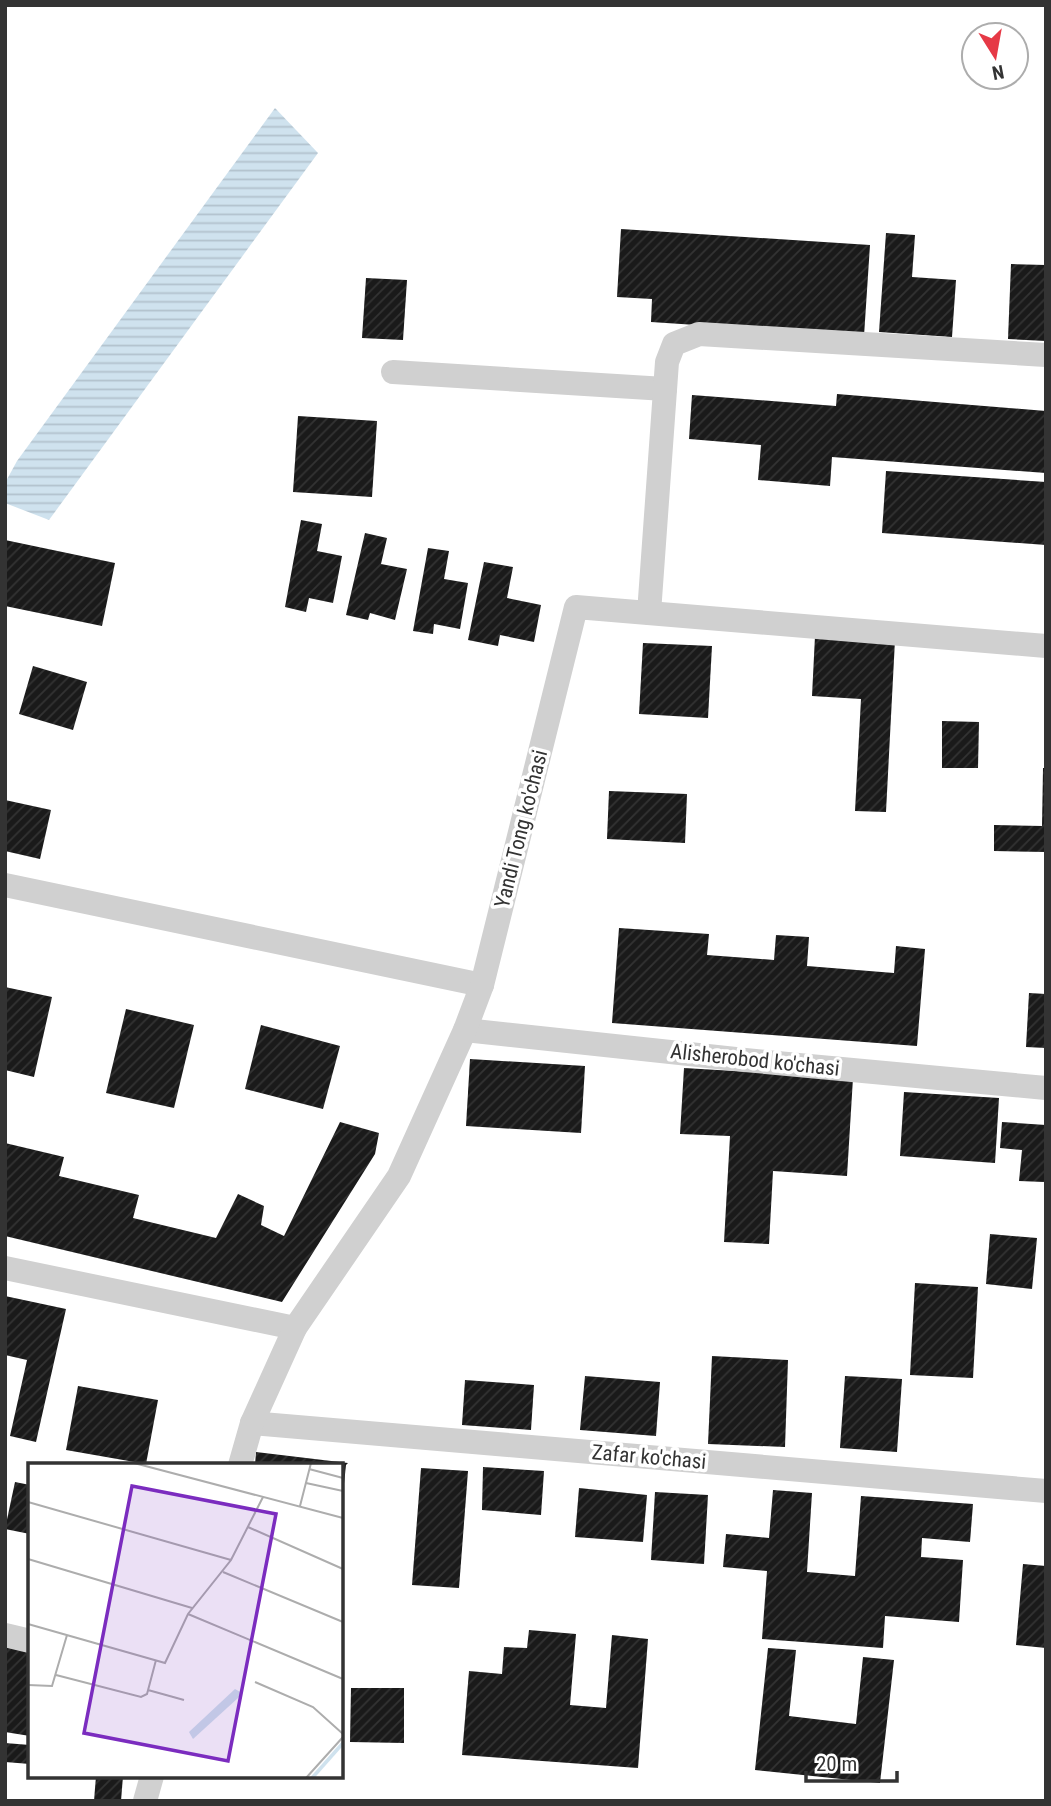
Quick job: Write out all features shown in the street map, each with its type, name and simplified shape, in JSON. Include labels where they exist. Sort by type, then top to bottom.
[{"type":"street","points":[[649,613],[667,362],[674,344],[699,334],[1046,355]]},
{"type":"street","points":[[393,372],[665,389]]},
{"type":"street","name":"Yandi Tong ko'chasi","points":[[241,1463],[252,1423],[295,1328],[399,1176],[465,1030],[482,985],[576,607],[1046,646]]},
{"type":"street","points":[[5,885],[482,985]]},
{"type":"street","name":"Alisherobod ko'chasi","points":[[465,1030],[1046,1088]]},
{"type":"street","points":[[5,1268],[295,1328]]},
{"type":"street","name":"Zafar ko'chasi","points":[[252,1423],[1046,1491]]},
{"type":"street","points":[[5,1635],[28,1641]]},
{"type":"street","points":[[145,1801],[151,1778]]},
{"type":"water","points":[[275,108],[318,153],[49,520],[5,503],[5,483],[17,461]]},
{"type":"building","points":[[621,229],[870,245],[864,336],[651,322],[652,299],[617,297]]},
{"type":"building","points":[[886,233],[915,235],[912,277],[956,280],[952,337],[879,332]]},
{"type":"building","points":[[1011,264],[1046,265],[1046,341],[1008,339]]},
{"type":"building","points":[[366,278],[407,280],[403,340],[362,338]]},
{"type":"building","points":[[837,394],[1046,411],[1046,473],[832,457],[830,486],[758,480],[761,445],[689,439],[692,395],[836,406]]},
{"type":"building","points":[[298,416],[377,421],[372,497],[293,492]]},
{"type":"building","points":[[886,471],[1046,482],[1046,545],[882,533]]},
{"type":"building","points":[[301,520],[322,524],[317,551],[342,556],[333,603],[309,598],[306,612],[285,607]]},
{"type":"building","points":[[365,533],[387,538],[381,564],[407,569],[395,620],[370,613],[368,620],[346,615]]},
{"type":"building","points":[[5,540],[115,563],[102,626],[5,606]]},
{"type":"building","points":[[428,548],[449,551],[444,579],[468,583],[460,629],[434,624],[433,634],[413,631]]},
{"type":"building","points":[[484,562],[513,567],[507,598],[541,605],[534,642],[500,635],[498,646],[468,640]]},
{"type":"building","points":[[815,636],[895,640],[886,812],[855,811],[861,699],[812,696]]},
{"type":"building","points":[[643,643],[712,646],[708,718],[639,714]]},
{"type":"building","points":[[33,666],[87,682],[73,730],[19,714]]},
{"type":"building","points":[[942,721],[979,722],[978,768],[942,768]]},
{"type":"building","points":[[1043,768],[1046,768],[1046,852],[994,851],[994,825],[1042,826]]},
{"type":"building","points":[[609,791],[687,794],[685,843],[607,839]]},
{"type":"building","points":[[5,800],[51,810],[40,859],[5,851]]},
{"type":"building","points":[[619,928],[709,934],[707,955],[774,960],[776,935],[809,937],[807,966],[894,973],[896,946],[925,949],[917,1046],[612,1023]]},
{"type":"building","points":[[5,987],[52,997],[34,1077],[5,1070]]},
{"type":"building","points":[[1029,993],[1046,994],[1046,1048],[1026,1047]]},
{"type":"building","points":[[126,1009],[194,1025],[174,1108],[106,1093]]},
{"type":"building","points":[[261,1025],[340,1046],[323,1109],[245,1089]]},
{"type":"building","points":[[470,1059],[585,1066],[581,1133],[466,1126]]},
{"type":"building","points":[[684,1068],[853,1078],[847,1176],[773,1171],[769,1244],[724,1242],[730,1136],[680,1134]]},
{"type":"building","points":[[904,1092],[999,1098],[995,1163],[900,1156]]},
{"type":"building","points":[[340,1122],[379,1133],[375,1154],[282,1302],[5,1236],[5,1143],[64,1157],[59,1176],[139,1195],[133,1218],[216,1238],[238,1194],[264,1206],[261,1225],[284,1236]]},
{"type":"building","points":[[1002,1122],[1046,1125],[1044,1182],[1019,1181],[1022,1150],[1000,1148]]},
{"type":"building","points":[[990,1234],[1037,1238],[1032,1289],[986,1284]]},
{"type":"building","points":[[915,1283],[978,1287],[973,1378],[910,1375]]},
{"type":"building","points":[[5,1296],[66,1309],[36,1442],[10,1436],[27,1360],[5,1355]]},
{"type":"building","points":[[712,1356],[788,1360],[785,1447],[708,1444]]},
{"type":"building","points":[[585,1376],[660,1382],[656,1436],[580,1430]]},
{"type":"building","points":[[845,1376],[902,1379],[897,1452],[840,1448]]},
{"type":"building","points":[[465,1380],[534,1385],[531,1430],[462,1425]]},
{"type":"building","points":[[78,1386],[158,1400],[146,1463],[66,1450]]},
{"type":"building","points":[[256,1452],[348,1463],[343,1493],[343,1463],[255,1463]]},
{"type":"building","points":[[483,1467],[544,1471],[541,1515],[482,1510]]},
{"type":"building","points":[[421,1468],[468,1471],[459,1588],[412,1585]]},
{"type":"building","points":[[15,1482],[28,1485],[28,1534],[5,1529]]},
{"type":"building","points":[[579,1488],[647,1495],[643,1542],[575,1537]]},
{"type":"building","points":[[773,1490],[812,1493],[807,1572],[855,1576],[861,1496],[973,1504],[970,1542],[922,1538],[921,1557],[963,1560],[959,1622],[885,1616],[883,1648],[762,1639],[767,1571],[723,1567],[726,1534],[769,1538]]},
{"type":"building","points":[[655,1492],[708,1495],[704,1564],[651,1560]]},
{"type":"building","points":[[1023,1564],[1046,1566],[1046,1648],[1016,1645]]},
{"type":"building","points":[[529,1630],[576,1634],[570,1705],[606,1708],[612,1635],[648,1639],[638,1768],[462,1755],[469,1671],[502,1674],[504,1647],[527,1648]]},
{"type":"building","points":[[5,1646],[28,1650],[28,1736],[5,1732]]},
{"type":"building","points":[[768,1648],[796,1650],[789,1716],[856,1724],[863,1657],[894,1660],[880,1783],[755,1770]]},
{"type":"building","points":[[351,1688],[404,1688],[404,1743],[350,1742]]},
{"type":"building","points":[[5,1743],[28,1745],[28,1764],[5,1762]]},
{"type":"building","points":[[96,1778],[123,1778],[121,1801],[94,1801]]}]
